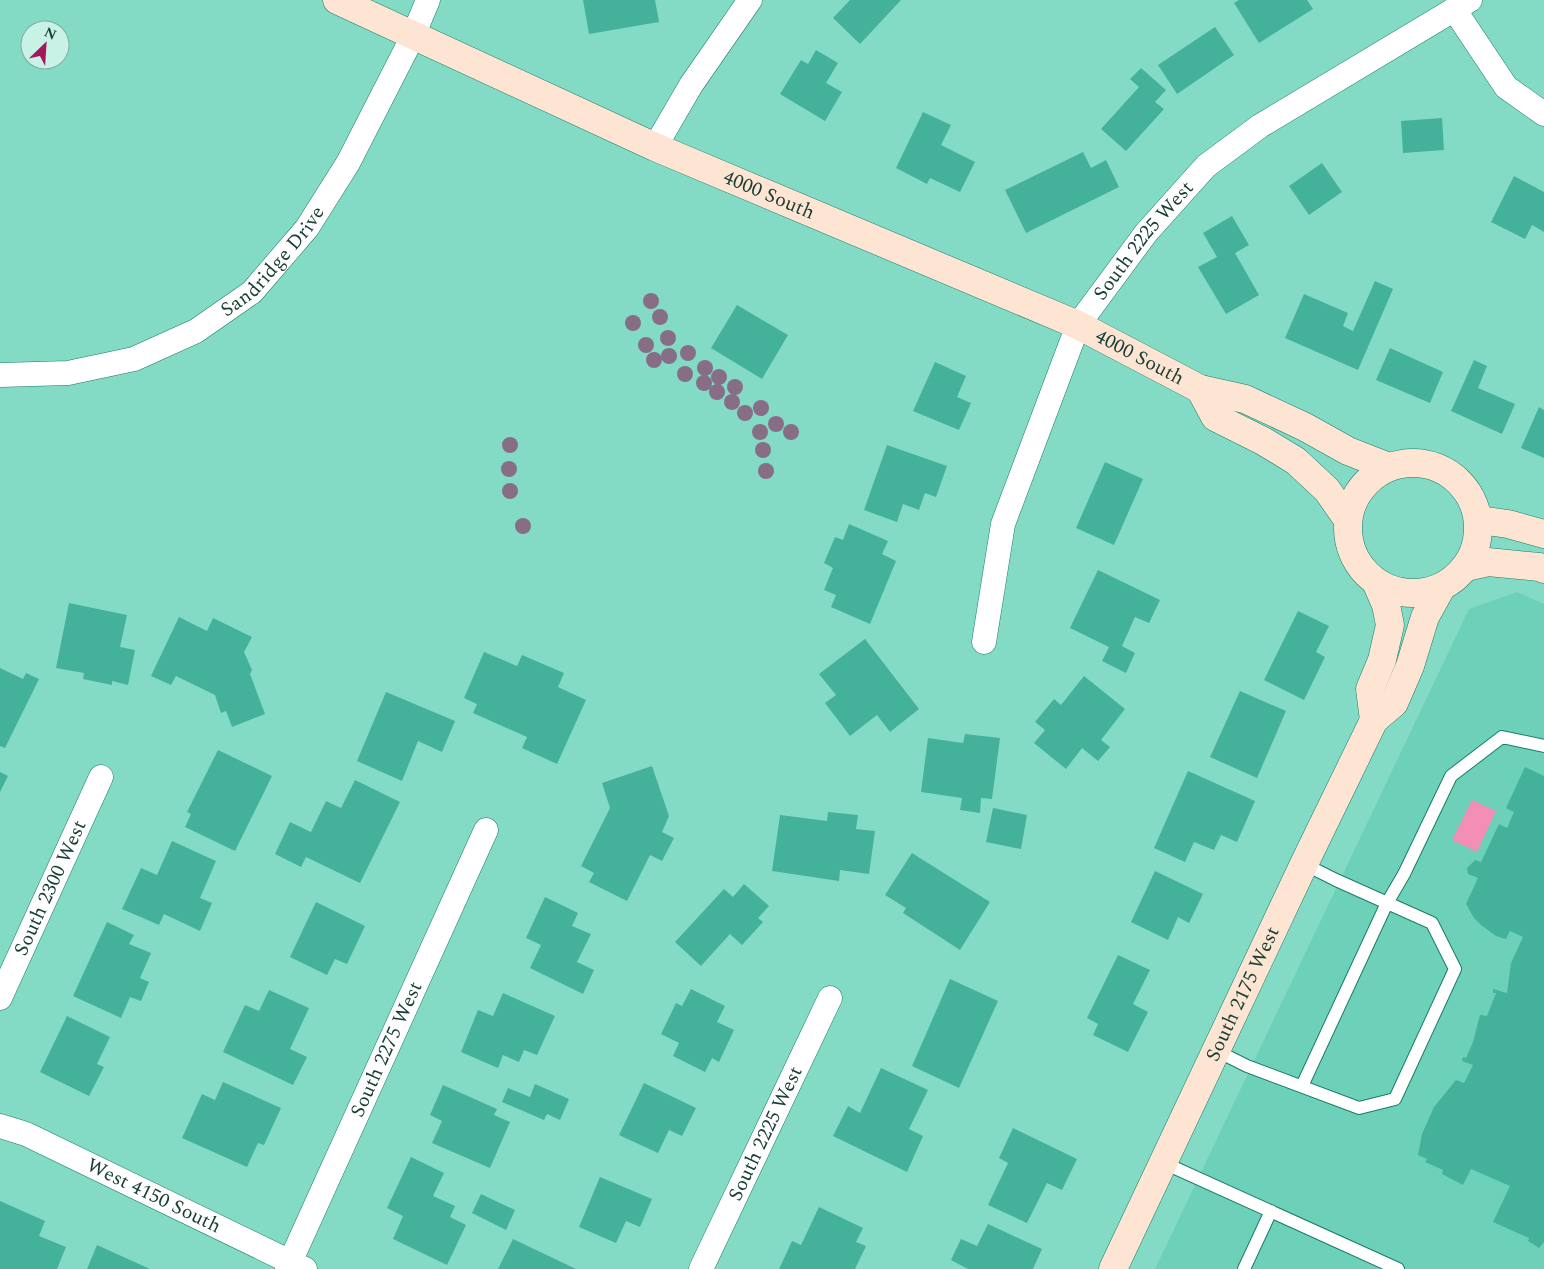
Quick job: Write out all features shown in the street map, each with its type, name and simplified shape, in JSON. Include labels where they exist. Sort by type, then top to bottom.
[{"type":"street","name":"4000 South","points":[[338,0],[655,147],[1078,325],[1200,389],[1245,399],[1305,427],[1348,451],[1389,467]]},
{"type":"street","name":"Sandridge Drive","points":[[0,375],[68,373],[134,359],[196,332],[252,292],[307,228],[348,163],[413,36],[428,0]]},
{"type":"street","points":[[655,147],[691,85],[750,0]]},
{"type":"street","points":[[1462,5],[1506,87],[1544,114]]},
{"type":"street","name":"South 2225 West","points":[[984,642],[1003,524],[1078,325],[1146,233],[1206,166],[1260,126],[1462,5]]},
{"type":"street","name":"4000 South","points":[[1200,389],[1215,417],[1263,441],[1296,461],[1326,490],[1348,520]]},
{"type":"street","points":[[1405,463],[1422,463],[1439,468],[1454,477],[1466,489],[1474,504],[1479,520],[1479,537],[1474,553],[1466,567],[1455,579],[1441,588],[1413,593],[1392,590],[1376,582],[1363,570],[1354,555],[1348,538],[1348,520],[1352,503],[1364,481],[1389,467],[1405,463]]},
{"type":"street","points":[[1479,520],[1508,524],[1544,534]]},
{"type":"street","points":[[1466,567],[1488,562],[1534,566],[1544,569]]},
{"type":"street","points":[[1374,720],[1370,689],[1382,660],[1390,625],[1386,605],[1376,582]]},
{"type":"street","name":"South 2175 West","points":[[1114,1269],[1304,864],[1374,720],[1394,703],[1410,666],[1425,617],[1441,588]]},
{"type":"street","name":"South 2300 West","points":[[0,998],[101,777]]},
{"type":"street","name":"South 2275 West","points":[[294,1267],[486,830]]},
{"type":"street","name":"South 2225 West","points":[[701,1269],[830,998]]},
{"type":"street","name":"West 4150 South","points":[[0,1126],[26,1134],[294,1267]]},
{"type":"lane","points":[[1302,1086],[1387,903],[1404,874],[1451,776],[1502,737],[1544,746]]},
{"type":"lane","points":[[1217,1051],[1247,1066],[1359,1108],[1395,1099],[1454,969],[1432,923],[1304,864]]},
{"type":"lane","points":[[1164,1163],[1398,1269]]},
{"type":"lane","points":[[1244,1269],[1271,1212]]},
{"type":"shaded area","points":[[1517,592],[1544,604],[1544,1269],[1155,1269],[1469,609]]},
{"type":"shaded area","points":[[1472,800],[1496,811],[1477,852],[1452,840]]},
{"type":"building","points":[[583,0],[655,0],[659,22],[589,34]]},
{"type":"building","points":[[850,0],[901,0],[860,44],[833,18]]},
{"type":"building","points":[[1239,0],[1307,0],[1313,9],[1259,43],[1234,3]]},
{"type":"building","points":[[1215,27],[1234,55],[1177,94],[1158,65]]},
{"type":"building","points":[[816,50],[838,63],[826,83],[842,92],[825,121],[780,94],[801,60],[808,64]]},
{"type":"building","points":[[1141,68],[1166,90],[1155,102],[1164,109],[1126,151],[1101,129],[1139,87],[1130,79]]},
{"type":"building","points":[[923,112],[951,125],[941,145],[975,162],[960,192],[930,178],[927,184],[896,168]]},
{"type":"building","points":[[1442,118],[1444,150],[1403,153],[1401,121]]},
{"type":"building","points":[[1083,152],[1091,168],[1106,160],[1119,187],[1026,233],[1005,190]]},
{"type":"building","points":[[1322,163],[1342,192],[1309,215],[1289,186]]},
{"type":"building","points":[[1514,176],[1544,192],[1544,232],[1532,225],[1525,239],[1491,222]]},
{"type":"building","points":[[1232,216],[1249,245],[1235,253],[1259,295],[1226,314],[1198,267],[1217,257],[1203,233]]},
{"type":"building","points":[[1375,281],[1393,289],[1358,370],[1285,338],[1304,294],[1348,313],[1343,326],[1353,331]]},
{"type":"building","points":[[737,305],[788,335],[762,379],[711,348]]},
{"type":"building","points":[[1390,348],[1443,372],[1430,403],[1376,380]]},
{"type":"building","points":[[1474,360],[1487,366],[1478,388],[1515,404],[1502,434],[1451,411]]},
{"type":"building","points":[[935,362],[966,376],[957,397],[971,403],[959,430],[913,411]]},
{"type":"building","points":[[1539,407],[1544,410],[1544,458],[1521,448]]},
{"type":"building","points":[[887,445],[947,466],[936,497],[925,493],[919,510],[903,504],[897,522],[864,510]]},
{"type":"building","points":[[1105,462],[1143,479],[1114,545],[1076,528]]},
{"type":"building","points":[[849,524],[888,541],[882,554],[896,561],[870,624],[831,607],[836,595],[824,590],[833,568],[824,563],[835,537],[843,540]]},
{"type":"building","points":[[1098,570],[1160,600],[1149,623],[1135,617],[1122,646],[1135,653],[1126,673],[1102,661],[1109,647],[1070,628]]},
{"type":"building","points":[[69,603],[127,615],[120,647],[135,650],[128,685],[112,681],[112,685],[83,679],[84,673],[56,668]]},
{"type":"building","points":[[1298,611],[1329,626],[1316,652],[1325,657],[1304,700],[1264,680]]},
{"type":"building","points":[[179,617],[207,631],[213,618],[252,637],[244,652],[252,670],[250,674],[265,714],[232,727],[226,711],[221,713],[215,695],[176,676],[171,685],[151,676]]},
{"type":"building","points":[[865,639],[919,709],[890,732],[877,715],[850,736],[825,703],[836,695],[819,674]]},
{"type":"building","points":[[484,652],[517,666],[522,655],[564,673],[558,687],[586,700],[557,764],[522,748],[527,737],[473,713],[477,704],[464,698]]},
{"type":"building","points":[[0,668],[23,679],[26,673],[39,679],[5,748],[0,746]]},
{"type":"building","points":[[1084,676],[1125,709],[1101,740],[1110,747],[1098,761],[1082,748],[1066,769],[1034,743],[1045,730],[1035,722],[1054,699],[1061,705]]},
{"type":"building","points":[[1240,691],[1286,711],[1257,778],[1210,757]]},
{"type":"building","points":[[386,692],[455,721],[442,752],[418,741],[402,781],[357,761]]},
{"type":"building","points":[[965,734],[1000,738],[992,799],[981,798],[980,813],[960,810],[962,798],[921,792],[928,738],[963,743]]},
{"type":"building","points":[[218,750],[272,776],[235,851],[185,827],[191,814],[187,812]]},
{"type":"building","points":[[652,766],[669,816],[662,832],[674,838],[662,861],[650,855],[627,901],[589,882],[594,873],[581,866],[610,808],[602,783]]},
{"type":"building","points":[[1525,767],[1544,776],[1544,1242],[1539,1248],[1528,1241],[1529,1238],[1493,1222],[1510,1186],[1471,1169],[1463,1185],[1442,1174],[1443,1170],[1425,1162],[1427,1159],[1418,1155],[1422,1134],[1434,1107],[1456,1080],[1464,1083],[1473,1065],[1462,1061],[1463,1057],[1466,1058],[1473,1042],[1480,1015],[1487,1016],[1496,993],[1493,993],[1493,989],[1507,993],[1511,963],[1523,937],[1510,931],[1506,939],[1496,936],[1474,918],[1466,904],[1478,878],[1468,874],[1467,868],[1475,860],[1481,862],[1499,824],[1507,828],[1514,812],[1506,808]]},
{"type":"building","points":[[1188,771],[1255,801],[1237,842],[1221,835],[1214,850],[1194,842],[1185,862],[1154,848]]},
{"type":"building","points":[[0,772],[8,776],[0,792]]},
{"type":"building","points":[[355,780],[400,802],[360,883],[306,857],[301,867],[275,854],[290,822],[311,832],[326,801],[341,808]]},
{"type":"building","points":[[993,808],[1027,815],[1021,849],[986,842]]},
{"type":"building","points":[[828,812],[858,815],[856,829],[875,831],[869,874],[840,870],[839,881],[772,871],[780,815],[827,821]]},
{"type":"building","points":[[172,841],[216,861],[200,898],[212,903],[200,931],[164,914],[159,925],[122,909],[141,868],[157,875]]},
{"type":"building","points":[[912,853],[990,902],[960,950],[903,913],[906,908],[885,895]]},
{"type":"building","points":[[1155,871],[1203,894],[1189,923],[1178,917],[1168,940],[1131,922]]},
{"type":"building","points":[[744,884],[769,906],[758,918],[763,922],[742,945],[730,934],[701,966],[675,942],[724,889],[733,897]]},
{"type":"building","points":[[545,897],[578,913],[572,926],[591,934],[577,962],[594,970],[583,994],[530,968],[541,945],[526,938]]},
{"type":"building","points":[[316,902],[365,926],[347,964],[335,959],[327,975],[290,957]]},
{"type":"building","points":[[107,922],[134,935],[129,944],[151,953],[140,978],[149,982],[141,1001],[130,997],[121,1018],[73,996]]},
{"type":"building","points":[[1118,955],[1150,970],[1133,1004],[1148,1012],[1128,1052],[1093,1035],[1098,1024],[1087,1018]]},
{"type":"building","points":[[950,979],[998,1001],[959,1088],[912,1066]]},
{"type":"building","points":[[691,989],[725,1006],[717,1022],[734,1030],[719,1062],[712,1058],[705,1072],[673,1056],[679,1043],[661,1034],[676,1003],[682,1006]]},
{"type":"building","points":[[269,990],[309,1008],[290,1049],[307,1057],[293,1085],[223,1052],[245,1005],[259,1011]]},
{"type":"building","points":[[503,993],[555,1016],[537,1055],[524,1050],[519,1062],[503,1055],[498,1068],[461,1052],[478,1010],[493,1016]]},
{"type":"building","points":[[67,1016],[110,1037],[97,1064],[104,1067],[89,1096],[40,1072]]},
{"type":"building","points":[[881,1068],[928,1090],[909,1129],[923,1136],[907,1172],[833,1136],[848,1106],[860,1113]]},
{"type":"building","points":[[223,1082],[281,1108],[264,1145],[258,1143],[247,1167],[182,1138],[202,1094],[215,1100]]},
{"type":"building","points":[[644,1083],[696,1108],[682,1136],[669,1130],[658,1153],[619,1135]]},
{"type":"building","points":[[535,1084],[569,1099],[560,1120],[547,1114],[544,1120],[502,1102],[508,1088],[530,1097]]},
{"type":"building","points":[[443,1085],[497,1109],[494,1115],[510,1122],[490,1168],[432,1143],[442,1121],[430,1115]]},
{"type":"building","points":[[1013,1128],[1077,1159],[1062,1190],[1047,1183],[1027,1223],[988,1205],[1008,1163],[999,1158]]},
{"type":"building","points":[[411,1157],[444,1173],[433,1196],[455,1206],[450,1217],[466,1225],[447,1265],[393,1239],[403,1216],[387,1208]]},
{"type":"building","points":[[600,1177],[652,1199],[640,1227],[626,1221],[616,1243],[579,1227]]},
{"type":"building","points":[[481,1194],[515,1210],[506,1230],[472,1213]]},
{"type":"building","points":[[0,1201],[45,1221],[39,1236],[66,1247],[57,1269],[0,1269]]},
{"type":"building","points":[[819,1207],[863,1228],[856,1242],[866,1246],[855,1269],[779,1269],[792,1241],[801,1245]]},
{"type":"building","points":[[988,1224],[1042,1249],[1033,1269],[968,1269],[951,1260],[961,1239],[977,1246]]},
{"type":"building","points":[[513,1239],[576,1269],[498,1269]]},
{"type":"building","points":[[97,1245],[150,1269],[87,1269]]}]
